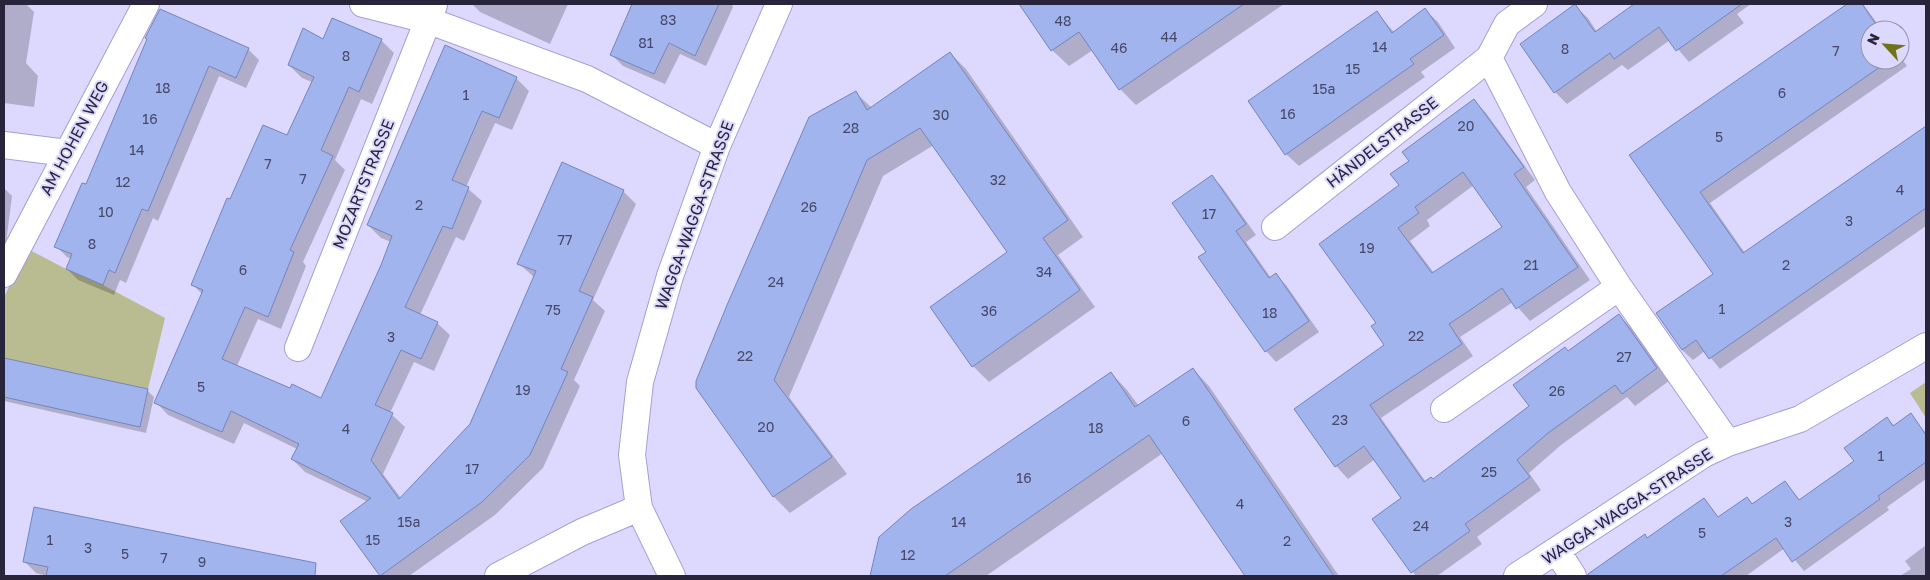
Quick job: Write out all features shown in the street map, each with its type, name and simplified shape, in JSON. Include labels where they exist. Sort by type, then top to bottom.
[{"type":"street","name":"AM HOHEN WEG","points":[[4,274],[146,4]]},
{"type":"street","points":[[363,4],[431,12],[587,79],[716,146]]},
{"type":"street","name":"WAGGA-WAGGA-STRASSE","points":[[672,576],[639,508],[632,455],[640,382],[670,276],[716,146],[779,4]]},
{"type":"street","name":"HÄNDELSTRASSE","points":[[1276,227],[1489,58],[1507,24],[1534,4]]},
{"type":"street","name":"MOZARTSTRASSE","points":[[298,348],[431,12]]},
{"type":"street","points":[[1489,58],[1558,192],[1619,287],[1728,443]]},
{"type":"street","points":[[4,145],[67,153]]},
{"type":"street","points":[[1444,409],[1619,287]]},
{"type":"street","name":"WAGGA-WAGGA-STRASSE","points":[[1517,576],[1704,454],[1728,443],[1800,419],[1926,346]]},
{"type":"street","points":[[498,576],[582,532],[639,508]]},
{"type":"street","points":[[1557,551],[1574,576]]},
{"type":"green space","points":[[28,249],[66,269],[103,285],[165,318],[148,389],[4,358],[4,297]]},
{"type":"green space","points":[[1926,382],[1926,418],[1910,393]]},
{"type":"building","points":[[632,4],[719,4],[695,56],[669,43],[654,74],[610,55]]},
{"type":"building","points":[[1019,4],[1244,4],[1119,90],[1079,32],[1051,51]]},
{"type":"building","points":[[1575,4],[1595,32],[1634,4],[1742,4],[1676,51],[1659,27],[1614,59],[1610,53],[1554,93],[1520,44]]},
{"type":"building","points":[[1847,4],[1862,4],[1873,20],[1860,20],[1860,70],[1876,70],[1700,192],[1743,253],[1926,126],[1926,208],[1709,359],[1696,340],[1682,350],[1656,313],[1713,274],[1629,155]]},
{"type":"building","points":[[1425,8],[1444,35],[1410,59],[1414,64],[1285,155],[1248,101],[1377,11],[1392,33]]},
{"type":"building","points":[[160,9],[249,48],[236,78],[209,66],[148,211],[142,209],[115,273],[109,270],[103,285],[66,269],[72,254],[54,247],[82,183],[86,184],[147,39],[145,38]]},
{"type":"building","points":[[332,18],[382,39],[359,92],[349,87],[321,150],[333,156],[290,250],[294,252],[268,317],[245,307],[222,359],[290,388],[292,384],[321,398],[381,265],[392,236],[367,225],[445,45],[517,77],[499,118],[482,111],[452,180],[469,187],[452,229],[443,226],[405,307],[438,322],[421,359],[401,350],[375,405],[393,413],[371,460],[399,499],[470,424],[536,271],[517,264],[562,162],[624,190],[579,291],[593,297],[561,369],[568,372],[530,455],[482,502],[380,576],[340,521],[371,498],[291,459],[299,444],[231,411],[222,432],[154,403],[203,290],[191,285],[227,198],[230,199],[263,125],[287,135],[314,77],[288,65],[303,28],[323,39]]},
{"type":"building","points":[[950,52],[1068,220],[1043,238],[1080,290],[972,367],[930,307],[1007,252],[920,128],[867,160],[774,380],[832,457],[773,497],[696,388],[696,381],[809,117],[856,91],[867,110]]},
{"type":"building","points":[[1474,99],[1524,167],[1514,174],[1578,267],[1516,309],[1502,288],[1449,324],[1462,344],[1370,405],[1424,482],[1431,477],[1433,479],[1529,406],[1513,385],[1565,347],[1568,351],[1619,314],[1657,368],[1622,394],[1615,385],[1548,433],[1517,460],[1530,477],[1465,524],[1470,531],[1411,573],[1372,519],[1401,498],[1364,446],[1335,467],[1294,409],[1384,345],[1371,326],[1376,323],[1319,244],[1399,185],[1390,174],[1409,161],[1402,152]],"holes":[[[1463,172],[1502,227],[1432,273],[1398,228],[1419,213],[1415,207]]]},
{"type":"building","points":[[1212,175],[1246,224],[1236,231],[1269,278],[1276,273],[1309,321],[1265,352],[1198,257],[1206,252],[1172,203]]},
{"type":"building","points":[[4,358],[148,389],[140,427],[4,397]]},
{"type":"building","points":[[1193,368],[1334,576],[1245,576],[1149,435],[945,576],[870,576],[879,537],[911,509],[1111,372],[1135,407]]},
{"type":"building","points":[[1911,413],[1926,435],[1926,462],[1878,496],[1880,499],[1792,562],[1776,538],[1721,576],[1588,576],[1588,574],[1645,534],[1647,538],[1704,498],[1718,517],[1747,497],[1752,504],[1785,481],[1799,500],[1854,461],[1844,448],[1887,417],[1893,426]]},
{"type":"building","points":[[34,507],[316,563],[315,576],[46,576],[48,567],[23,562]]}]
